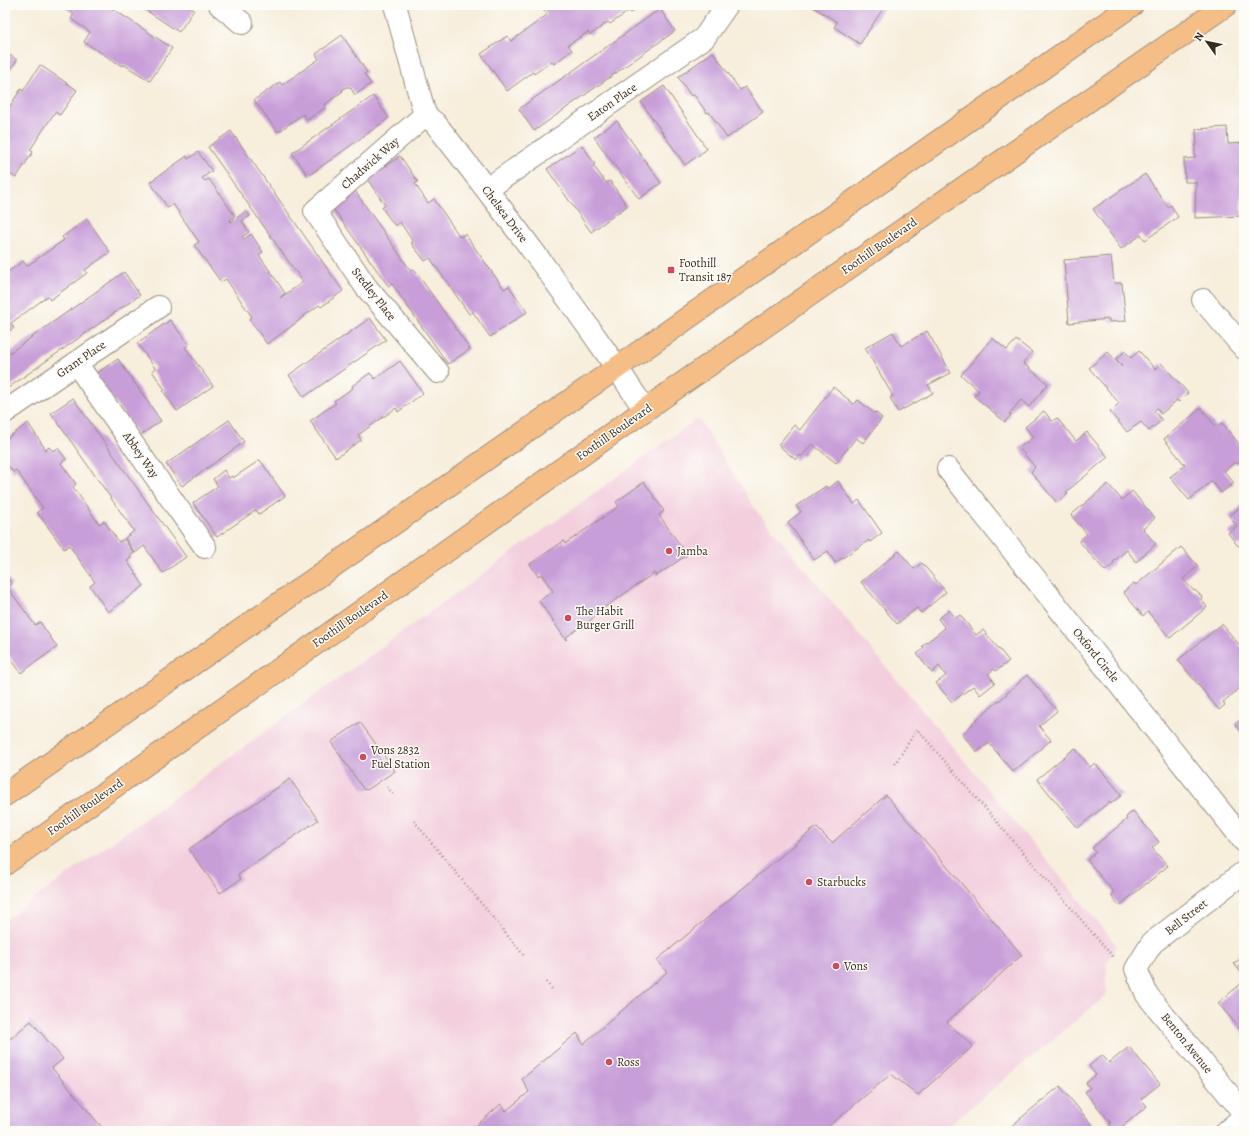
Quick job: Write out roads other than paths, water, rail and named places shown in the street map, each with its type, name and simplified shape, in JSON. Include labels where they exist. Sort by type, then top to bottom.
[{"type":"main road","points":[[5,796],[1132,5]]},
{"type":"main road","name":"Foothill Boulevard","points":[[5,864],[645,410],[1226,5]]},
{"type":"street","points":[[220,5],[242,23]]},
{"type":"street","points":[[395,5],[425,115]]},
{"type":"street","name":"Eaton Place","points":[[487,189],[704,38],[727,5]]},
{"type":"street","name":"Chelsea Drive","points":[[425,115],[435,123],[487,189],[618,367],[645,410]]},
{"type":"street","name":"Chadwick Way","points":[[315,211],[425,115]]},
{"type":"street","name":"Stedley Place","points":[[315,211],[366,287],[438,372]]},
{"type":"street","points":[[1203,300],[1244,348]]},
{"type":"street","name":"Grant Place","points":[[5,412],[158,307]]},
{"type":"street","name":"Abbey Way","points":[[76,363],[205,547]]},
{"type":"street","name":"Oxford Circle","points":[[948,469],[1244,842]]},
{"type":"street","name":"Bell Street","points":[[1136,969],[1152,943],[1244,872]]},
{"type":"street","name":"Benton Avenue","points":[[1136,969],[1147,995],[1244,1113]]},
{"type":"street","points":[[1227,1131],[1244,1117]]},
{"type":"place","name":"Foothill Transit 187","points":[[671,270]]},
{"type":"place","name":"Jamba","points":[[669,551]]},
{"type":"place","name":"The Habit Burger Grill","points":[[568,618]]},
{"type":"place","name":"Vons 2832 Fuel Station","points":[[363,757]]},
{"type":"place","name":"Starbucks","points":[[809,882]]},
{"type":"place","name":"Vons","points":[[836,966]]},
{"type":"place","name":"Ross","points":[[609,1062]]}]
